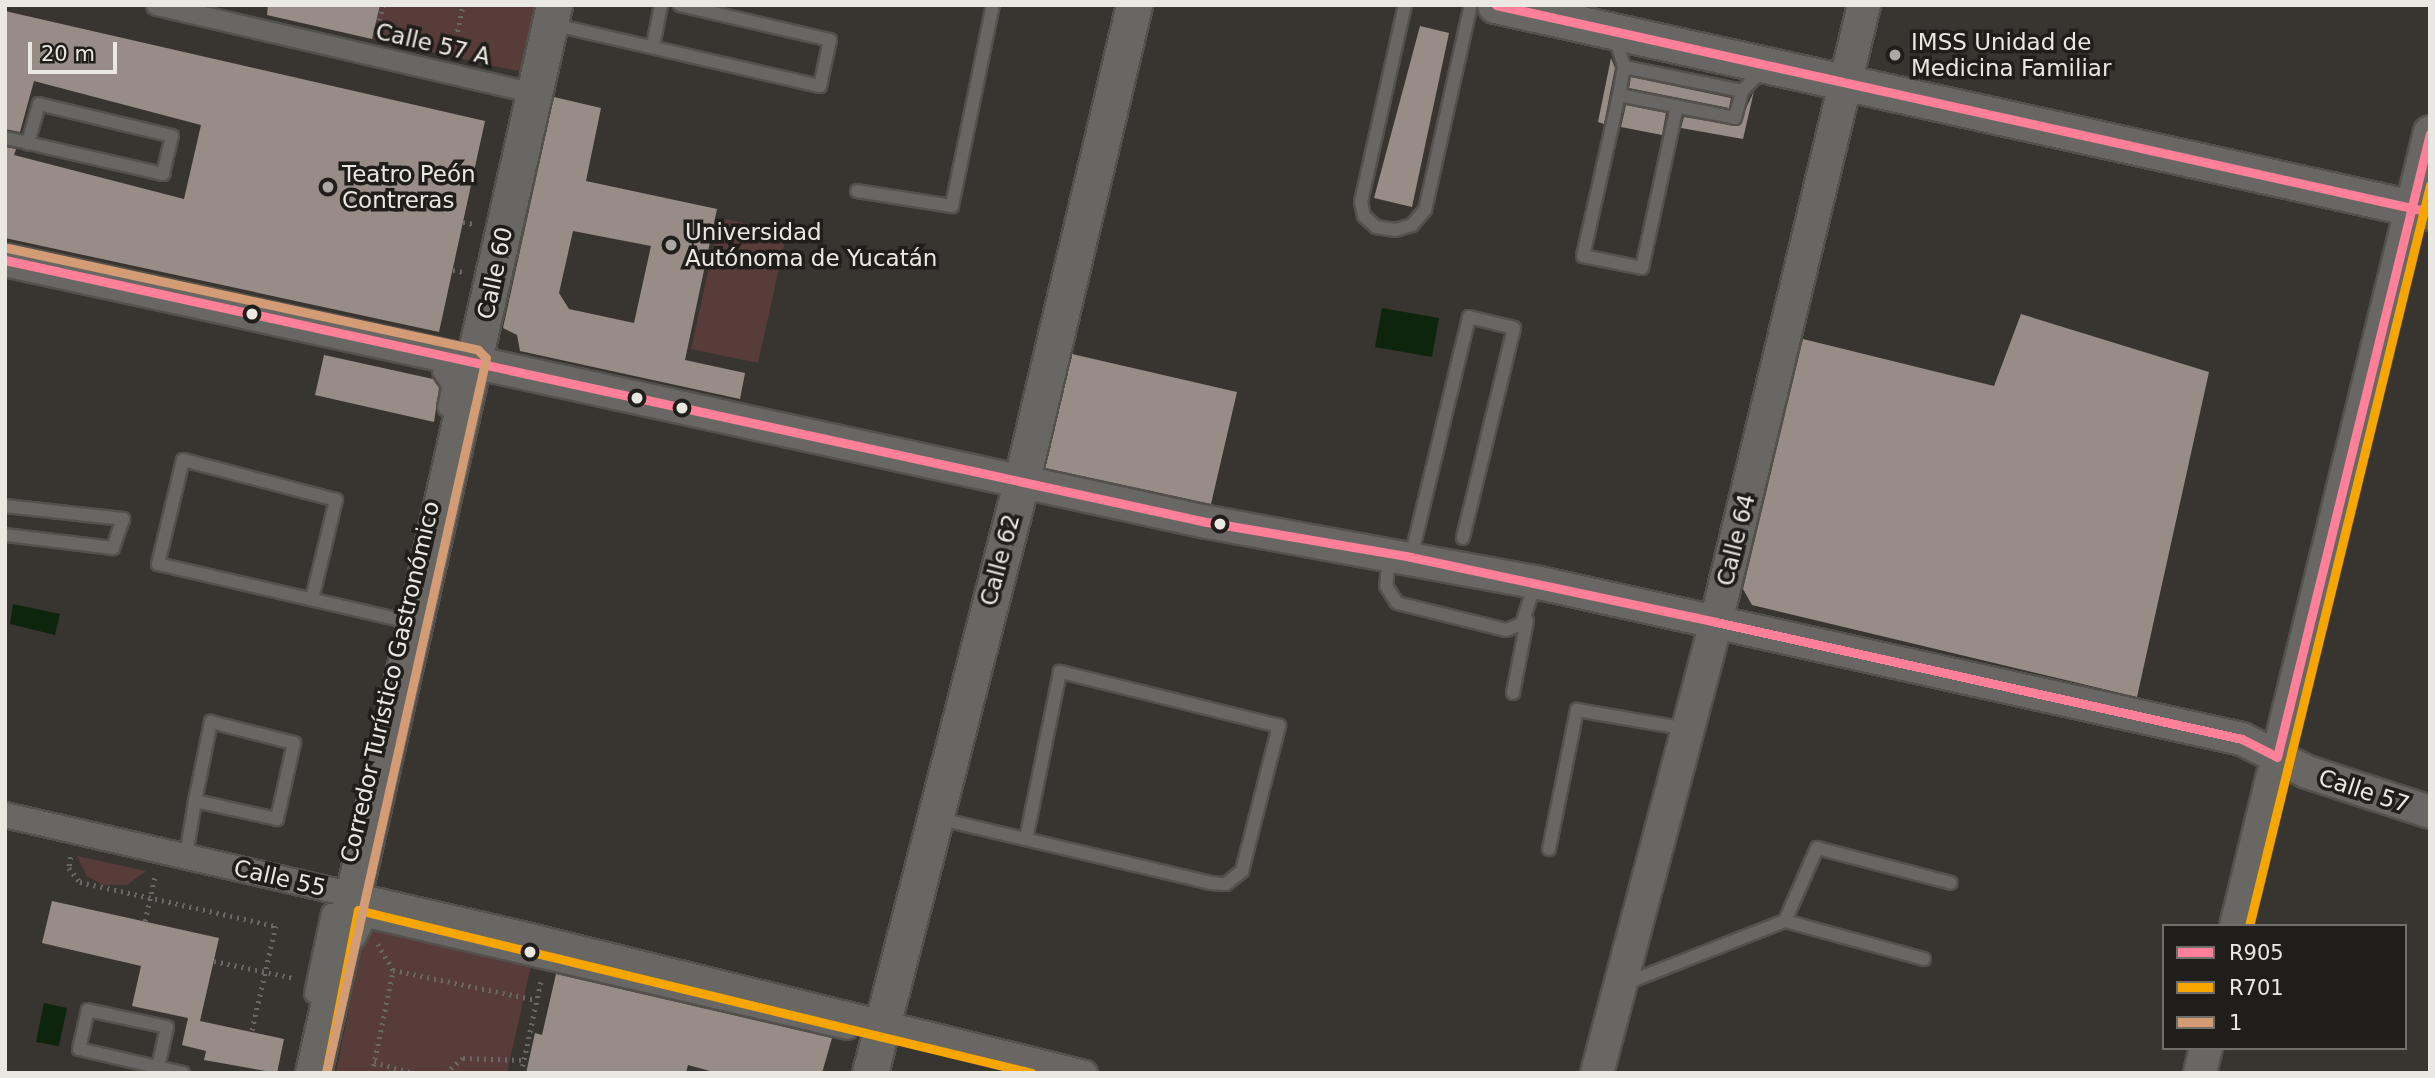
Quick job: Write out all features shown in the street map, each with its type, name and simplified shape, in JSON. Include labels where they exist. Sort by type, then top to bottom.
[{"type":"main road","name":"Calle 62","points":[[870,1073],[932,817],[1022,479],[1134,5]]},
{"type":"main road","points":[[1495,5],[2421,209]]},
{"type":"main road","name":"Calle 60","points":[[313,1073],[341,892],[406,621],[481,356],[527,91],[555,13]]},
{"type":"street","name":"Calle 57 A","points":[[156,5],[527,91]]},
{"type":"street","name":"Calle 64","points":[[1597,1073],[1716,622],[1864,5]]},
{"type":"street","name":"Corredor Turístico Gastronómico","points":[[555,13],[481,356],[482,399],[369,878],[372,887],[849,1002]]},
{"type":"street","points":[[2236,924],[2277,757],[2421,209],[2430,132]]},
{"type":"street","name":"Calle 57","points":[[5,260],[481,356],[1207,522],[1400,555],[1535,582],[2242,738],[2306,772],[2430,813]]},
{"type":"street","name":"Corredor Turístico Gastronómico","points":[[406,621],[452,385],[442,371]]},
{"type":"street","name":"Calle 55","points":[[5,815],[341,892],[1085,1073]]},
{"type":"street","points":[[296,1073],[316,983],[341,892]]},
{"type":"street","points":[[329,1073],[358,923],[366,917],[847,1029]]},
{"type":"street","points":[[2200,1073],[2206,1050]]},
{"type":"lane","points":[[653,47],[661,5]]},
{"type":"lane","points":[[555,13],[653,47],[820,86],[830,40],[680,5]]},
{"type":"lane","points":[[857,191],[952,206],[993,5]]},
{"type":"lane","points":[[1405,5],[1361,202],[1364,216],[1376,227],[1395,230],[1412,225],[1425,210],[1471,5]]},
{"type":"lane","points":[[1613,31],[1624,67],[1583,256],[1642,268],[1677,106]]},
{"type":"lane","points":[[1619,95],[1735,118],[1742,91],[1768,64]]},
{"type":"lane","points":[[1624,67],[1742,91]]},
{"type":"lane","points":[[5,138],[163,174],[172,136],[39,104],[28,143]]},
{"type":"lane","points":[[1463,538],[1514,328],[1469,317],[1400,555],[1386,586],[1406,608],[1506,630],[1522,624],[1527,616]]},
{"type":"lane","points":[[312,599],[337,499],[183,460],[158,564],[406,621]]},
{"type":"lane","points":[[5,506],[123,519],[113,548],[5,535]]},
{"type":"lane","points":[[1513,692],[1535,582]]},
{"type":"lane","points":[[932,817],[1026,839],[1226,884],[1242,871],[1279,726],[1060,672],[1026,839]]},
{"type":"lane","points":[[1549,849],[1577,710],[1688,729]]},
{"type":"lane","points":[[186,856],[195,801],[211,722],[294,743],[277,820],[195,801]]},
{"type":"lane","points":[[1784,920],[1817,848],[1951,883]]},
{"type":"lane","points":[[1620,985],[1784,920],[1924,959]]},
{"type":"lane","points":[[158,1067],[167,1027],[88,1010],[79,1049],[183,1073]]},
{"type":"path","points":[[452,5],[462,9],[475,5]]},
{"type":"path","points":[[449,73],[462,9]]},
{"type":"path","points":[[73,848],[69,868],[80,882],[276,926],[252,1032]]},
{"type":"path","points":[[145,921],[157,867]]},
{"type":"path","points":[[372,1073],[393,970],[379,947]]},
{"type":"path","points":[[521,1073],[546,958]]},
{"type":"path","points":[[214,961],[316,983]]},
{"type":"path","points":[[393,970],[537,1000]]},
{"type":"path","points":[[445,1073],[463,1058],[523,1060]]},
{"type":"path","points":[[374,1062],[414,1073]]},
{"type":"path","points":[[455,1066],[458,1073]]},
{"type":"shaded area","points":[[380,5],[538,5],[523,72],[372,39]]},
{"type":"shaded area","points":[[720,218],[787,232],[758,363],[691,349]]},
{"type":"shaded area","points":[[1382,308],[1439,318],[1432,357],[1375,347]]},
{"type":"shaded area","points":[[13,604],[60,614],[55,635],[10,624]]},
{"type":"shaded area","points":[[77,856],[146,871],[127,885],[103,885],[87,876]]},
{"type":"shaded area","points":[[376,930],[531,966],[507,1073],[336,1073],[363,938]]},
{"type":"shaded area","points":[[44,1003],[67,1008],[59,1046],[36,1042]]},
{"type":"building","points":[[268,5],[380,5],[372,39],[267,15]]},
{"type":"building","name":"Teatro Peón Contreras","points":[[5,11],[485,121],[439,332],[5,238],[5,147],[16,149],[14,155],[184,199],[201,125],[34,81],[20,132],[5,129]]},
{"type":"building","points":[[1420,26],[1449,33],[1412,207],[1374,198]]},
{"type":"building","points":[[1611,58],[1615,68],[1604,124],[1598,122]]},
{"type":"building","points":[[1631,77],[1731,98],[1729,108],[1629,88]]},
{"type":"building","points":[[1754,91],[1743,139],[1681,128],[1684,117],[1738,126]]},
{"type":"building","points":[[554,97],[601,108],[586,181],[717,209],[685,360],[745,373],[740,399],[520,351],[517,335],[503,328]],"holes":[[[573,231],[651,246],[634,323],[569,309],[559,293]]]},
{"type":"building","points":[[1626,105],[1666,113],[1662,135],[1621,127]]},
{"type":"building","points":[[2021,314],[2209,372],[2137,697],[1752,605],[1743,589],[1803,339],[1994,386]]},
{"type":"building","points":[[1072,354],[1237,392],[1211,504],[1045,468]]},
{"type":"building","points":[[324,355],[433,379],[439,388],[434,422],[315,395]]},
{"type":"building","points":[[52,901],[219,938],[200,1021],[284,1039],[277,1073],[204,1060],[206,1051],[182,1045],[188,1018],[132,1006],[141,966],[42,943]]},
{"type":"building","points":[[556,974],[832,1038],[822,1073],[717,1073],[688,1065],[686,1073],[526,1073],[535,1033],[542,1035]]},
{"type":"transit line","name":"R905","points":[[1496,5],[2430,212]]},
{"type":"transit line","name":"R905","points":[[5,260],[1207,522],[1411,557],[1716,622],[2242,739],[2277,757],[2430,133]]},
{"type":"transit line","name":"R701","points":[[2249,924],[2430,185]]},
{"type":"transit line","name":"1","points":[[8,248],[478,350],[486,358],[326,1073]]},
{"type":"transit line","name":"R701","points":[[326,1073],[358,910],[1032,1073]]},
{"type":"place","name":"IMSS Unidad de Medicina Familiar","points":[[1895,55]]},
{"type":"place","name":"Teatro Peón Contreras","points":[[328,187]]},
{"type":"place","name":"Universidad Autónoma de Yucatán","points":[[671,245]]}]
